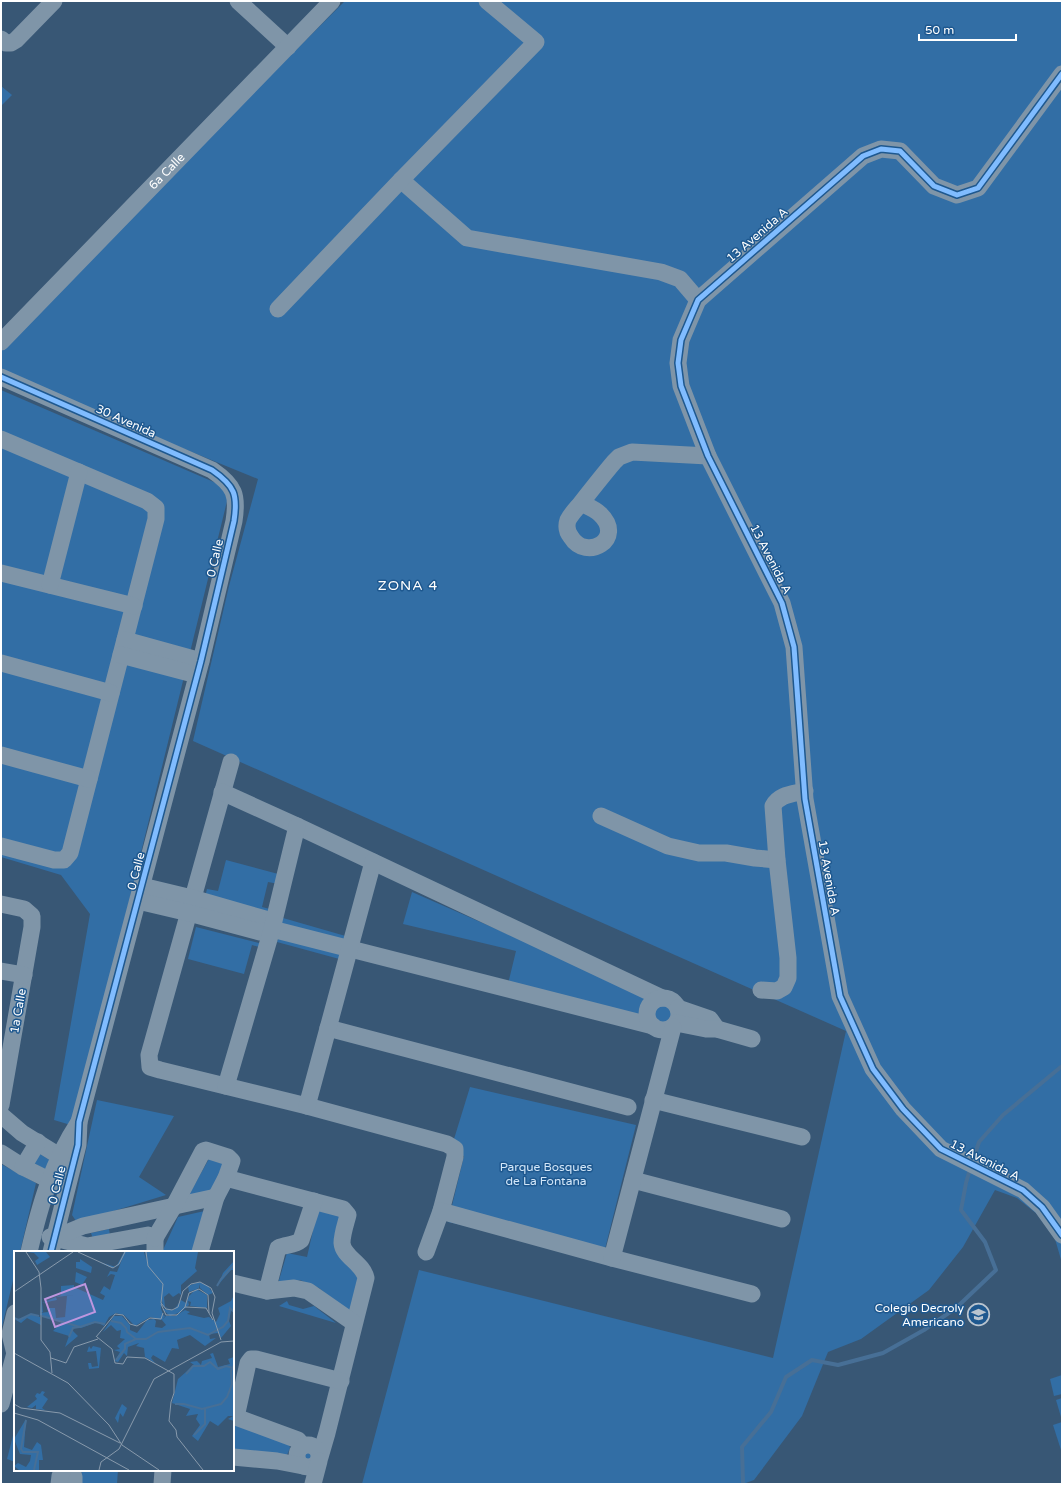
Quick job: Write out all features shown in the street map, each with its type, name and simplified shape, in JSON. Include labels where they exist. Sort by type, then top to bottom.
[{"type":"street","points":[[1,39],[6,43],[11,44],[54,1]]},
{"type":"street","points":[[238,1],[288,47]]},
{"type":"street","name":"6a Calle","points":[[1,342],[332,1]]},
{"type":"street","points":[[278,310],[401,180],[536,42],[487,1]]},
{"type":"street","name":"13 Avenida A","points":[[1062,74],[978,188],[957,194],[934,186],[900,151],[881,149],[863,156],[698,300],[681,340],[678,363],[681,386],[708,456],[782,603],[794,647],[805,791],[840,996],[873,1069],[903,1109],[941,1149],[1023,1190],[1042,1207],[1062,1235]]},
{"type":"street","points":[[401,180],[468,238],[661,272],[680,279],[698,300]]},
{"type":"street","name":"30 Avenida","points":[[1,377],[212,470],[226,480],[235,495]]},
{"type":"street","points":[[1,439],[146,500],[156,508],[156,519],[70,853],[64,860],[54,860],[1,846]]},
{"type":"street","points":[[581,503],[614,462],[625,454],[632,452],[708,456]]},
{"type":"street","points":[[50,585],[79,472]]},
{"type":"street","name":"0 Calle","points":[[29,1251],[49,1180],[78,1146],[79,1122],[199,668],[234,522],[236,508],[235,495]]},
{"type":"street","points":[[1,573],[134,606]]},
{"type":"street","points":[[123,647],[199,668]]},
{"type":"street","points":[[1,663],[111,693]]},
{"type":"street","points":[[1,755],[89,779]]},
{"type":"street","points":[[231,762],[149,1055],[150,1067],[307,1106],[447,1144],[455,1149],[441,1211],[426,1252]]},
{"type":"street","points":[[761,990],[777,991],[784,987],[788,978],[788,958],[777,860],[773,806],[781,797],[805,791]]},
{"type":"street","points":[[222,792],[662,998],[672,1000],[676,1019],[653,1100],[612,1258]]},
{"type":"street","points":[[601,816],[668,846],[699,853],[726,853],[777,860]]},
{"type":"street","points":[[226,1086],[272,929],[297,826]]},
{"type":"street","points":[[307,1106],[373,862]]},
{"type":"street","points":[[140,894],[190,906],[265,919],[272,929],[653,1026],[663,1030],[676,1019]]},
{"type":"street","name":"1a Calle","points":[[1,904],[24,909],[32,916],[32,927],[24,975],[8,1024],[1,1105]]},
{"type":"street","points":[[1,971],[24,975]]},
{"type":"street","points":[[653,1026],[650,1022],[648,1011],[653,1002],[662,998]]},
{"type":"street","points":[[676,1019],[706,1029],[717,1028],[752,1039]]},
{"type":"street","points":[[328,1028],[628,1107]]},
{"type":"street","points":[[653,1100],[802,1137]]},
{"type":"street","points":[[1,1115],[22,1133],[66,1160]]},
{"type":"street","points":[[24,1167],[38,1142]]},
{"type":"street","points":[[34,1234],[52,1245],[87,1249],[117,1240],[148,1235],[155,1245],[203,1151],[206,1150],[230,1158],[232,1161],[226,1178],[216,1197],[200,1251]]},
{"type":"street","points":[[1,1153],[24,1167],[67,1188]]},
{"type":"street","name":"0 Calle","points":[[52,1245],[67,1188],[66,1160]]},
{"type":"street","points":[[226,1178],[343,1208],[348,1215],[342,1243],[345,1251],[365,1272],[366,1278],[327,1433],[310,1457],[309,1472],[312,1484]]},
{"type":"street","points":[[633,1180],[782,1219]]},
{"type":"street","points":[[52,1245],[82,1226],[216,1197]]},
{"type":"street","points":[[267,1291],[278,1248],[296,1244],[301,1240],[314,1200]]},
{"type":"street","points":[[441,1211],[612,1258],[752,1294]]},
{"type":"street","points":[[112,1220],[117,1240]]},
{"type":"street","points":[[82,1226],[87,1249]]},
{"type":"street","points":[[234,1283],[267,1291],[294,1288],[308,1291],[354,1322]]},
{"type":"street","points":[[14,1317],[10,1334],[14,1349]]},
{"type":"street","points":[[1,1348],[14,1353]]},
{"type":"street","points":[[1,1404],[14,1357]]},
{"type":"street","points":[[310,1457],[298,1440],[235,1417],[248,1364],[251,1359],[256,1359],[341,1381]]},
{"type":"street","points":[[234,1457],[277,1461],[310,1457]]},
{"type":"street","points":[[59,1484],[62,1471]]},
{"type":"street","points":[[72,1471],[74,1484]]},
{"type":"street","points":[[162,1484],[163,1471]]},
{"type":"green space","points":[[345,1],[1062,1],[1062,1263],[1055,1239],[1037,1214],[1017,1198],[995,1190],[963,1247],[929,1290],[861,1339],[828,1352],[802,1416],[754,1480],[743,1484],[362,1484],[419,1270],[773,1358],[846,1031],[193,741],[229,586],[258,479],[1,374],[1,344]]},
{"type":"green space","points":[[1,86],[12,95],[1,106]]},
{"type":"green space","points":[[1,390],[230,489],[74,1126],[54,1120],[90,914],[61,875],[1,857]]},
{"type":"green space","points":[[226,860],[282,875],[279,884],[268,882],[262,907],[274,910],[272,916],[205,897],[207,889],[218,891]]},
{"type":"green space","points":[[412,892],[652,997],[646,1006],[645,1018],[508,984],[516,951],[403,924]]},
{"type":"green space","points":[[283,918],[349,937],[348,945],[280,926]]},
{"type":"green space","points":[[196,927],[263,944],[262,948],[252,945],[244,974],[188,959]]},
{"type":"green space","points":[[279,936],[345,955],[343,960],[277,942]]},
{"type":"green space","points":[[663,1003],[670,1006],[673,1013],[670,1020],[663,1023],[656,1020],[653,1013],[656,1006]]},
{"type":"green space","name":"Parque Bosques de La Fontana","points":[[470,1087],[636,1125],[603,1257],[448,1222],[464,1156],[450,1152]]},
{"type":"green space","points":[[97,1100],[174,1116],[139,1177],[166,1195],[84,1220],[76,1221],[72,1215]]},
{"type":"green space","points":[[40,1154],[53,1162],[47,1171],[34,1163]]},
{"type":"green space","points":[[210,1157],[224,1161],[213,1194],[186,1200]]},
{"type":"green space","points":[[1,1164],[36,1183],[20,1251],[14,1251],[14,1276],[1,1331]]},
{"type":"green space","points":[[318,1208],[345,1215],[337,1248],[362,1284],[355,1318],[319,1288],[300,1280],[277,1287],[287,1253],[307,1257]]},
{"type":"green space","points":[[209,1210],[197,1251],[164,1251],[178,1217]]},
{"type":"green space","points":[[109,1229],[110,1235],[93,1239],[91,1233]]},
{"type":"green space","points":[[287,1301],[289,1305],[303,1309],[314,1306],[336,1323],[279,1306]]},
{"type":"green space","points":[[1062,1375],[1062,1394],[1054,1396],[1050,1379]]},
{"type":"green space","points":[[1062,1398],[1062,1417],[1061,1417],[1056,1400]]},
{"type":"green space","points":[[234,1422],[289,1443],[290,1448],[287,1455],[234,1449]]},
{"type":"green space","points":[[1062,1422],[1062,1449],[1061,1450],[1053,1425]]},
{"type":"green space","points":[[14,1432],[14,1462],[7,1459]]},
{"type":"green space","points":[[310,1448],[314,1451],[311,1463],[301,1458],[301,1452]]},
{"type":"green space","points":[[82,1471],[118,1471],[117,1484],[80,1484]]},
{"type":"waterway","points":[[973,1160],[979,1142],[1003,1115],[1062,1066]]},
{"type":"waterway","points":[[743,1484],[742,1447],[771,1412],[786,1377],[812,1360],[838,1365],[883,1353],[924,1330],[956,1308],[996,1270],[985,1242],[961,1210],[970,1169]]},
{"type":"cycle path","points":[[1062,74],[978,188],[957,195],[934,186],[900,151],[881,149],[863,156],[698,300],[681,340],[678,363],[681,386],[708,456],[782,603],[794,647],[805,799],[840,996],[873,1069],[903,1109],[941,1149],[1023,1190],[1042,1207],[1062,1235]]},
{"type":"cycle path","points":[[1,377],[212,470],[226,481],[235,498],[234,521],[201,661],[79,1122],[78,1145],[51,1251]]},
{"type":"place","name":"Colegio Decroly Americano","points":[[979,1315]]},
{"type":"district","name":"ZONA 4","points":[[408,585]]}]
